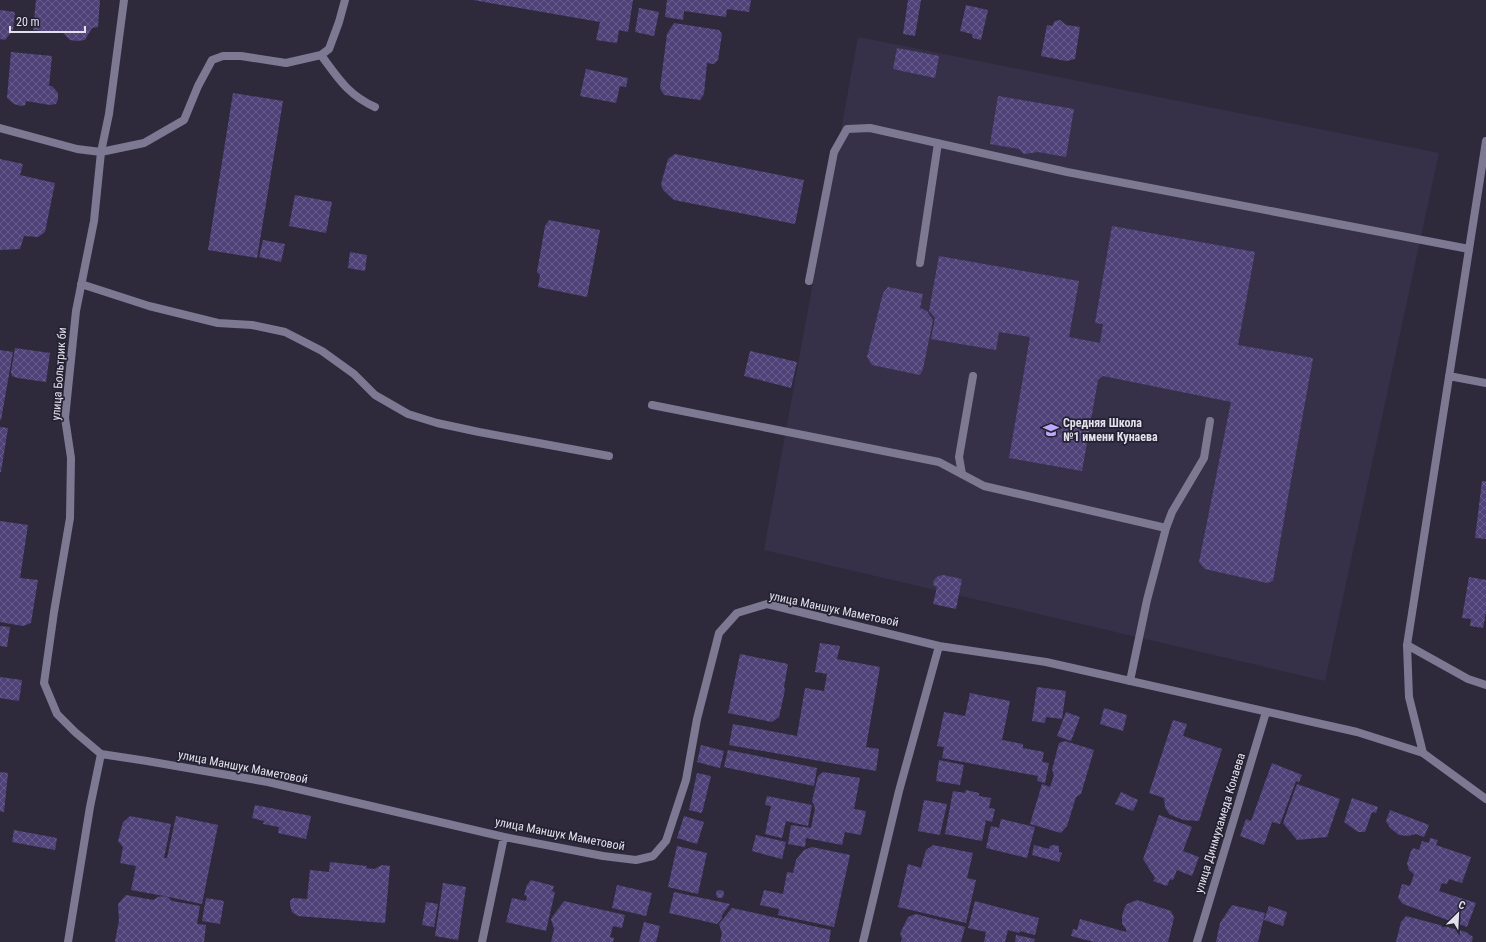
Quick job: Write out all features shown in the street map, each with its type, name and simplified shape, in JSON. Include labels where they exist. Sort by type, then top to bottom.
[{"type":"street","name":"улица Больтрик би","points":[[101,754],[75,732],[57,714],[44,683],[70,518],[71,458],[66,418],[76,311],[94,221],[101,152],[109,114],[124,0]]},
{"type":"street","points":[[0,128],[77,149],[101,152],[144,143],[184,120],[198,86],[212,60],[223,56],[241,56],[286,63],[321,54],[329,49],[345,0]]},
{"type":"street","points":[[321,54],[344,86],[363,101],[375,106]]},
{"type":"street","points":[[809,281],[834,152],[847,129],[870,128],[1067,172],[1469,249]]},
{"type":"street","points":[[1423,753],[1409,697],[1407,645],[1486,142]]},
{"type":"street","points":[[920,263],[938,143]]},
{"type":"street","points":[[81,284],[149,306],[218,323],[252,325],[285,332],[322,350],[354,374],[375,395],[408,414],[451,426],[609,456]]},
{"type":"street","points":[[962,474],[959,457],[973,376]]},
{"type":"street","points":[[1449,376],[1486,383]]},
{"type":"street","points":[[652,405],[939,462],[984,486],[1166,528]]},
{"type":"street","points":[[1130,681],[1147,600],[1166,528],[1172,512],[1204,458],[1210,421]]},
{"type":"street","name":"улица Маншук Маметовой","points":[[101,754],[268,782],[504,837],[604,856],[636,860],[653,856],[666,840],[686,780],[696,719],[719,633],[738,613],[767,604],[939,646],[1046,662],[1357,732],[1423,753],[1486,799]]},
{"type":"street","points":[[1407,645],[1468,679],[1486,685]]},
{"type":"street","points":[[863,942],[899,791],[939,646]]},
{"type":"street","name":"улица Динмухамеда Конаева","points":[[1197,942],[1266,712]]},
{"type":"street","points":[[68,942],[90,807],[101,754]]},
{"type":"street","points":[[482,942],[504,837]]},
{"type":"shaded area","points":[[858,37],[1439,153],[1325,681],[764,550]]},
{"type":"building","points":[[36,0],[100,0],[98,27],[92,28],[85,40],[77,41],[70,40],[63,33],[33,30]]},
{"type":"building","points":[[473,0],[633,0],[628,32],[619,30],[617,43],[596,40],[600,22]]},
{"type":"building","points":[[667,0],[751,0],[749,12],[727,9],[726,17],[684,11],[683,20],[665,17]]},
{"type":"building","points":[[908,0],[921,0],[915,36],[903,34]]},
{"type":"building","points":[[966,5],[988,10],[981,40],[973,38],[972,34],[960,31]]},
{"type":"building","points":[[639,8],[659,12],[654,36],[635,32]]},
{"type":"building","points":[[0,10],[15,12],[13,30],[5,40],[0,39]]},
{"type":"building","points":[[1060,20],[1066,25],[1080,27],[1075,59],[1066,61],[1041,56],[1047,25],[1052,26],[1055,21]]},
{"type":"building","points":[[674,23],[719,30],[722,34],[718,60],[714,64],[707,63],[704,94],[700,100],[664,95],[660,88],[667,34]]},
{"type":"building","points":[[897,48],[939,56],[935,78],[893,69]]},
{"type":"building","points":[[11,52],[52,56],[49,86],[52,86],[58,93],[56,104],[50,105],[26,101],[25,105],[21,106],[14,104],[7,98]]},
{"type":"building","points":[[586,69],[628,78],[626,87],[620,86],[616,103],[580,96]]},
{"type":"building","points":[[233,93],[283,101],[257,258],[208,250]]},
{"type":"building","points":[[998,96],[1074,109],[1066,157],[1038,152],[1024,154],[1019,149],[990,144]]},
{"type":"building","points":[[675,154],[804,180],[795,224],[674,200],[663,190],[661,184],[668,159]]},
{"type":"building","points":[[0,159],[23,164],[20,175],[55,183],[45,232],[38,237],[24,236],[20,249],[0,250]]},
{"type":"building","points":[[295,195],[332,202],[326,233],[289,226]]},
{"type":"building","points":[[549,220],[600,230],[587,297],[538,287],[540,275],[537,272],[545,226]]},
{"type":"building","name":"Средняя Школа №1 имени Кунаева","points":[[1112,226],[1255,252],[1238,345],[1313,358],[1273,581],[1267,583],[1205,569],[1199,562],[1231,402],[1103,376],[1098,380],[1082,471],[1009,458],[1030,337],[999,332],[996,350],[931,339],[935,318],[929,311],[939,256],[1079,281],[1069,337],[1100,343],[1103,324],[1095,323]]},
{"type":"building","points":[[263,240],[285,244],[281,262],[259,257]]},
{"type":"building","points":[[350,252],[367,255],[365,271],[348,268]]},
{"type":"building","points":[[888,287],[923,294],[920,308],[927,311],[933,320],[923,369],[920,375],[872,365],[867,357],[883,293]]},
{"type":"building","points":[[15,348],[50,353],[46,382],[12,376],[11,372]]},
{"type":"building","points":[[0,350],[13,352],[1,420],[0,420]]},
{"type":"building","points":[[750,351],[797,362],[791,388],[744,376]]},
{"type":"building","points":[[0,427],[8,428],[1,472],[0,472]]},
{"type":"building","points":[[1482,481],[1486,481],[1486,539],[1475,538]]},
{"type":"building","points":[[0,521],[28,525],[20,578],[38,580],[31,623],[23,626],[0,622]]},
{"type":"building","points":[[943,575],[962,579],[956,609],[933,604],[937,587],[933,585],[934,580],[938,576]]},
{"type":"building","points":[[1469,577],[1486,580],[1486,612],[1483,628],[1470,626],[1471,619],[1462,618]]},
{"type":"building","points":[[0,626],[10,627],[7,647],[0,646]]},
{"type":"building","points":[[820,643],[840,646],[837,659],[880,667],[866,747],[879,749],[876,771],[729,745],[733,724],[797,736],[805,688],[824,691],[827,674],[815,672]]},
{"type":"building","points":[[740,654],[788,664],[784,687],[785,690],[779,717],[772,722],[728,713]]},
{"type":"building","points":[[0,677],[22,680],[19,701],[0,698]]},
{"type":"building","points":[[1037,687],[1066,691],[1062,719],[1046,717],[1045,723],[1032,721]]},
{"type":"building","points":[[970,693],[1010,701],[1002,740],[1023,744],[1023,748],[1044,752],[1042,762],[1049,763],[1045,783],[1037,781],[1038,776],[942,758],[944,747],[937,746],[944,712],[965,716]]},
{"type":"building","points":[[1104,708],[1127,715],[1123,731],[1100,724]]},
{"type":"building","points":[[1066,712],[1080,717],[1071,741],[1057,736]]},
{"type":"building","points":[[1173,720],[1187,724],[1183,736],[1222,749],[1199,821],[1183,820],[1169,814],[1165,807],[1164,798],[1149,793]]},
{"type":"building","points":[[1065,741],[1094,750],[1081,794],[1076,797],[1067,826],[1061,833],[1030,824],[1042,784],[1050,787],[1054,775],[1052,770],[1059,743]]},
{"type":"building","points":[[701,745],[724,751],[720,768],[697,762]]},
{"type":"building","points":[[728,750],[817,768],[814,786],[724,767]]},
{"type":"building","points":[[939,760],[964,765],[960,785],[936,781]]},
{"type":"building","points":[[1272,763],[1302,775],[1299,782],[1296,781],[1280,824],[1272,822],[1264,845],[1240,836],[1246,819],[1251,821]]},
{"type":"building","points":[[0,772],[8,773],[4,812],[0,811]]},
{"type":"building","points":[[823,772],[860,778],[854,809],[866,811],[861,835],[845,832],[842,845],[806,838],[805,847],[788,844],[791,825],[811,828],[815,808],[812,801],[818,776]]},
{"type":"building","points":[[697,773],[711,776],[702,813],[689,810]]},
{"type":"building","points":[[1297,784],[1340,799],[1327,837],[1297,840],[1283,823]]},
{"type":"building","points":[[966,790],[979,793],[979,796],[991,798],[989,808],[995,809],[992,822],[986,820],[982,841],[945,834],[953,791],[965,793]]},
{"type":"building","points":[[1121,792],[1138,800],[1133,811],[1115,804]]},
{"type":"building","points":[[767,796],[812,805],[808,826],[786,821],[782,838],[765,834],[771,806],[765,805]]},
{"type":"building","points":[[1352,798],[1378,807],[1376,813],[1372,812],[1365,832],[1358,832],[1344,822]]},
{"type":"building","points":[[924,800],[947,804],[940,835],[918,831]]},
{"type":"building","points":[[255,805],[311,816],[306,839],[278,833],[279,827],[263,824],[264,821],[252,818]]},
{"type":"building","points":[[1390,810],[1429,825],[1424,837],[1416,834],[1408,836],[1399,835],[1390,828],[1386,821]]},
{"type":"building","points":[[1159,815],[1192,827],[1183,851],[1199,857],[1192,876],[1177,870],[1173,880],[1170,879],[1167,886],[1153,881],[1155,878],[1143,859]]},
{"type":"building","points":[[130,816],[171,824],[164,858],[167,858],[176,816],[218,825],[202,904],[131,890],[136,866],[120,863],[123,847],[118,841],[123,822]]},
{"type":"building","points":[[684,816],[704,822],[697,844],[677,838]]},
{"type":"building","points":[[1001,819],[1035,827],[1027,858],[986,848],[991,826],[999,828]]},
{"type":"building","points":[[14,830],[57,838],[55,850],[12,842]]},
{"type":"building","points":[[756,835],[786,842],[782,859],[752,851]]},
{"type":"building","points":[[1430,838],[1438,840],[1436,845],[1471,857],[1462,883],[1449,879],[1447,884],[1442,883],[1439,891],[1476,903],[1467,927],[1403,904],[1398,898],[1402,884],[1410,886],[1414,874],[1409,870],[1407,863],[1411,851],[1413,848],[1419,850],[1422,841],[1429,843]]},
{"type":"building","points":[[933,845],[973,853],[967,878],[976,880],[966,923],[898,907],[908,864],[921,868],[926,850]]},
{"type":"building","points":[[1034,845],[1049,849],[1050,846],[1053,845],[1059,846],[1059,852],[1062,853],[1059,862],[1032,855]]},
{"type":"building","points":[[677,846],[707,853],[698,894],[668,887]]},
{"type":"building","points":[[812,847],[850,855],[834,927],[778,915],[779,909],[760,905],[764,890],[783,894],[787,872],[793,873],[796,860],[804,850]]},
{"type":"building","points":[[330,862],[367,866],[366,868],[374,869],[382,865],[390,866],[385,923],[298,916],[292,912],[290,901],[293,898],[307,899],[310,870],[329,872]]},
{"type":"building","points":[[531,880],[554,886],[552,891],[555,892],[546,931],[506,922],[512,898],[526,901],[527,896],[524,895],[527,885]]},
{"type":"building","points":[[443,883],[466,887],[458,940],[435,936]]},
{"type":"building","points":[[617,885],[652,893],[646,916],[612,908]]},
{"type":"building","points":[[718,890],[722,890],[724,894],[722,898],[718,898],[716,896],[716,892]]},
{"type":"building","points":[[674,892],[730,904],[717,924],[669,913]]},
{"type":"building","points":[[126,895],[153,900],[164,896],[172,901],[200,906],[197,924],[206,925],[204,942],[115,942],[119,920],[118,904]]},
{"type":"building","points":[[206,898],[224,901],[220,924],[202,921]]},
{"type":"building","points":[[1137,900],[1171,911],[1174,918],[1168,942],[1094,942],[1071,936],[1073,929],[1077,930],[1080,919],[1126,932],[1126,929],[1122,924],[1124,909],[1127,904]]},
{"type":"building","points":[[564,901],[625,915],[622,928],[613,926],[610,937],[614,938],[613,942],[551,942],[554,929],[551,919]]},
{"type":"building","points":[[975,901],[1039,918],[1035,935],[1020,931],[1019,933],[1008,930],[1005,942],[984,942],[986,932],[968,928]]},
{"type":"building","points":[[426,902],[438,904],[434,927],[422,925]]},
{"type":"building","points":[[1232,905],[1265,913],[1258,942],[1216,942],[1220,923]]},
{"type":"building","points":[[1269,906],[1287,912],[1283,926],[1264,920]]},
{"type":"building","points":[[732,908],[831,930],[829,942],[720,942],[722,933],[719,924]]},
{"type":"building","points":[[916,914],[965,927],[961,942],[901,942],[902,938],[900,934],[908,917]]},
{"type":"building","points":[[1406,916],[1466,932],[1473,937],[1472,942],[1396,942],[1401,922]]},
{"type":"building","points":[[644,922],[660,926],[656,942],[639,942]]},
{"type":"building","points":[[1016,935],[1035,939],[1034,942],[1015,942]]},
{"type":"place","name":"Средняя Школа №1 имени Кунаева","points":[[1051,430]]}]
